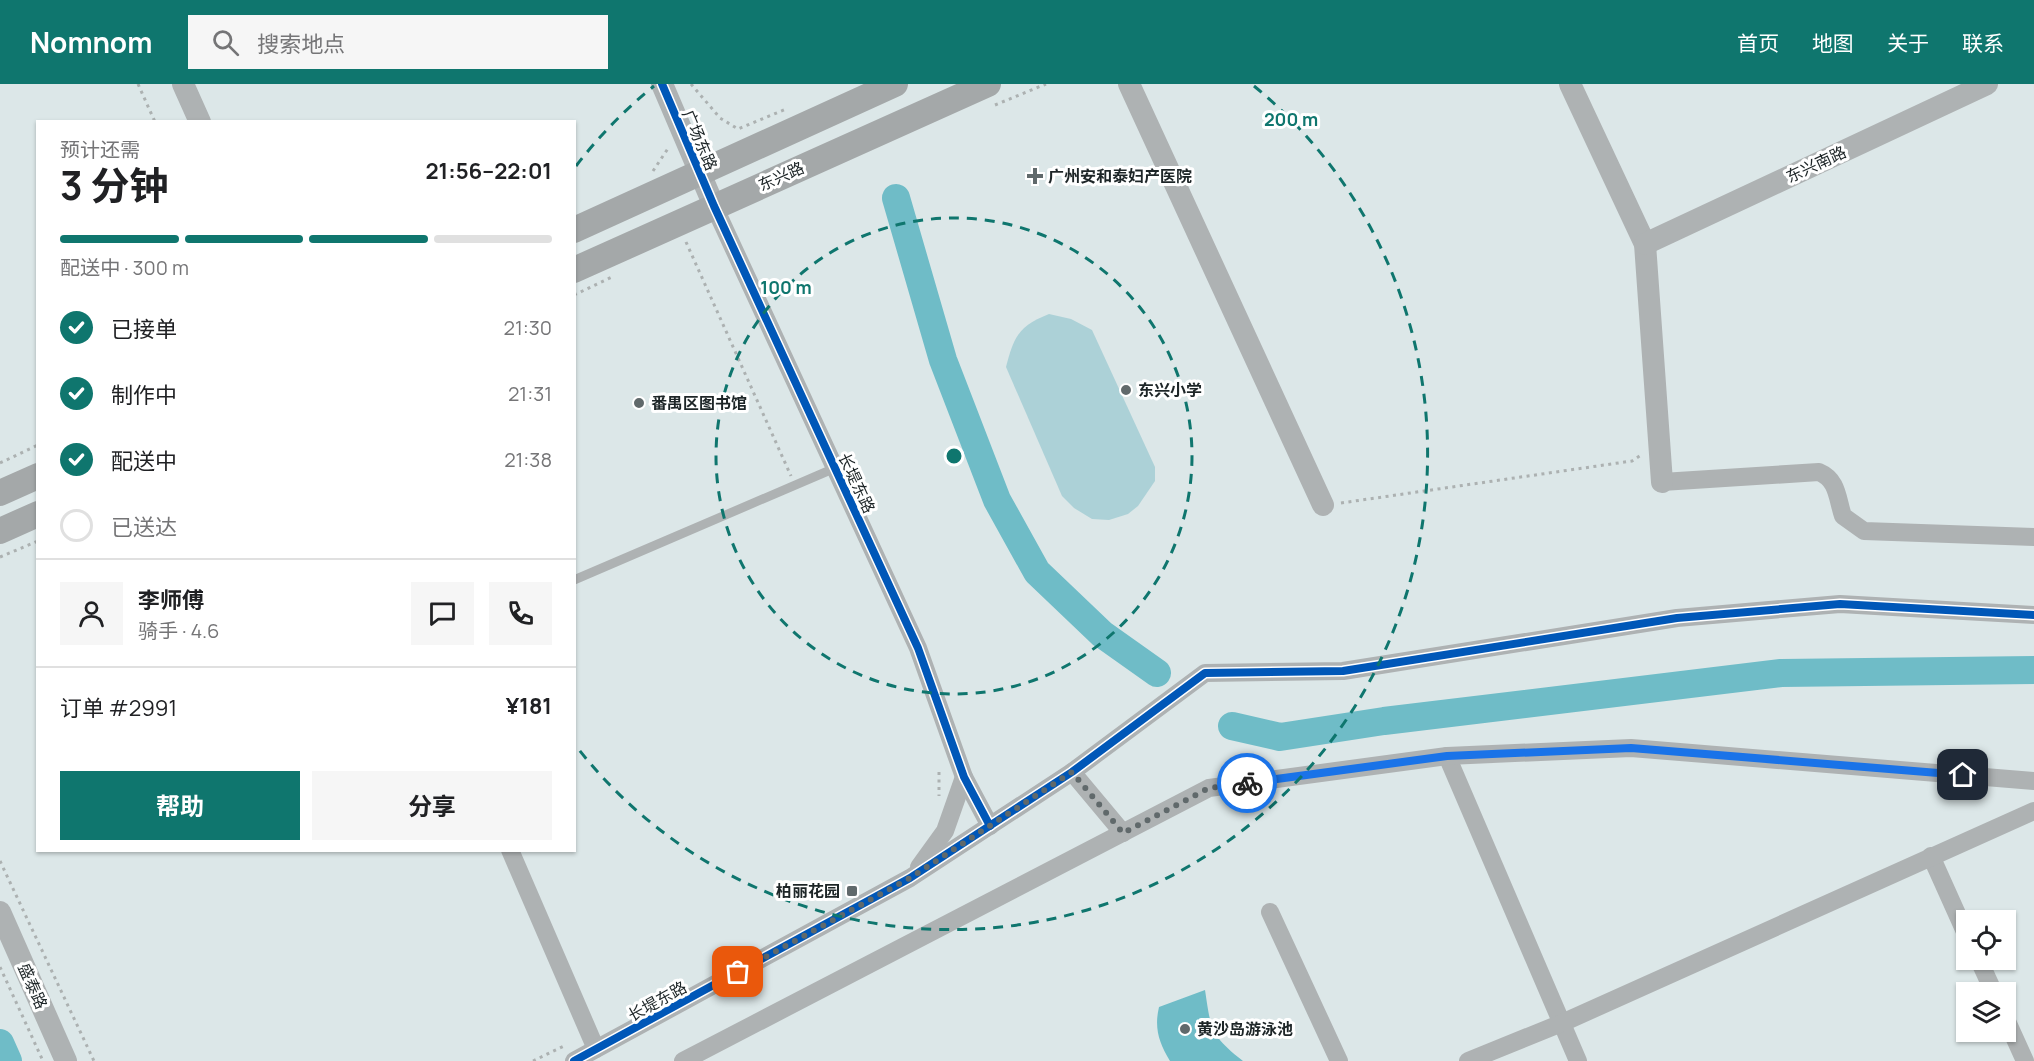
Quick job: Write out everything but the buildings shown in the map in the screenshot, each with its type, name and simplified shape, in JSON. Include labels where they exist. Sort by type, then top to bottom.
[{"type":"main road","points":[[576,229],[895,84]]},
{"type":"main road","name":"东兴路","points":[[576,269],[988,84]]},
{"type":"main road","points":[[0,493],[36,477]]},
{"type":"main road","points":[[0,531],[36,515]]},
{"type":"street","points":[[183,84],[199,120]]},
{"type":"street","name":"广场东路","points":[[662,84],[714,206]]},
{"type":"street","points":[[1129,84],[1330,504]]},
{"type":"street","points":[[1570,84],[1645,244],[1662,482],[1819,472],[1828,476],[1836,487],[1843,516],[1864,531],[2034,537]]},
{"type":"street","name":"东兴南路","points":[[1645,244],[1987,84]]},
{"type":"street","name":"长堤东路","points":[[574,1061],[593,1042],[910,878],[945,831],[964,777],[918,648],[714,206]]},
{"type":"street","points":[[910,878],[1072,772],[1204,673],[1343,670],[1677,618],[1840,604],[2034,615]]},
{"type":"street","points":[[683,1061],[1209,788],[1447,756],[1631,748],[2034,781]]},
{"type":"street","points":[[1447,756],[1578,1061]]},
{"type":"street","points":[[1072,772],[1123,833]]},
{"type":"street","points":[[964,777],[990,826]]},
{"type":"street","points":[[1468,1061],[1562,1023],[2034,811]]},
{"type":"street","points":[[511,852],[593,1042]]},
{"type":"street","points":[[1931,856],[1956,912]]},
{"type":"street","name":"盛泰路","points":[[0,912],[66,1061]]},
{"type":"street","points":[[1270,912],[1339,1061]]},
{"type":"street","points":[[2016,1041],[2025,1061]]},
{"type":"lane","points":[[576,579],[835,468]]},
{"type":"path","points":[[138,84],[155,120]]},
{"type":"path","points":[[691,84],[720,118],[738,129],[792,107]]},
{"type":"path","points":[[652,172],[671,144]]},
{"type":"path","points":[[686,242],[795,485]]},
{"type":"path","points":[[0,463],[36,446]]},
{"type":"path","points":[[1330,504],[1632,461],[1646,448]]},
{"type":"path","points":[[0,557],[36,542]]},
{"type":"path","points":[[939,772],[939,801]]},
{"type":"path","points":[[0,861],[94,1061]]},
{"type":"path","points":[[0,967],[43,1061]]},
{"type":"path","points":[[533,1061],[593,1042]]},
{"type":"shaded area","points":[[1049,314],[1071,319],[1092,330],[1155,467],[1155,481],[1138,506],[1128,514],[1109,520],[1092,519],[1074,508],[1062,496],[1006,367],[1019,333],[1031,323]]},
{"type":"water","name":"黄沙岛游泳池","points":[[1205,990],[1214,1030],[1224,1044],[1243,1061],[1170,1061],[1166,1054],[1157,1029],[1159,1007]]},
{"type":"waterway","points":[[896,198],[943,360],[997,500],[1037,572],[1102,634],[1157,673]]},
{"type":"waterway","points":[[1232,726],[1280,737],[1384,721],[1781,673],[2034,670]]},
{"type":"waterway","points":[[0,1043],[8,1061]]},
{"type":"cycle path","points":[[662,84],[714,206],[918,648],[964,777],[990,826]]},
{"type":"cycle path","points":[[574,1061],[910,878],[1072,772],[1205,673],[1343,671],[1677,618],[1840,604],[2034,615]]},
{"type":"way so far","points":[[738,972],[910,878],[1072,772],[1123,833],[1209,788],[1247,783]]},
{"type":"place","name":"广州安和泰妇产医院","points":[[1035,176]]},
{"type":"place","name":"东兴小学","points":[[1126,390]]},
{"type":"place","name":"番禺区图书馆","points":[[639,403]]},
{"type":"place","name":"柏丽花园","points":[[852,891]]},
{"type":"place","name":"黄沙岛游泳池","points":[[1185,1029]]},
{"type":"route","points":[[1247,783],[1447,756],[1631,748],[1963,775]]}]
